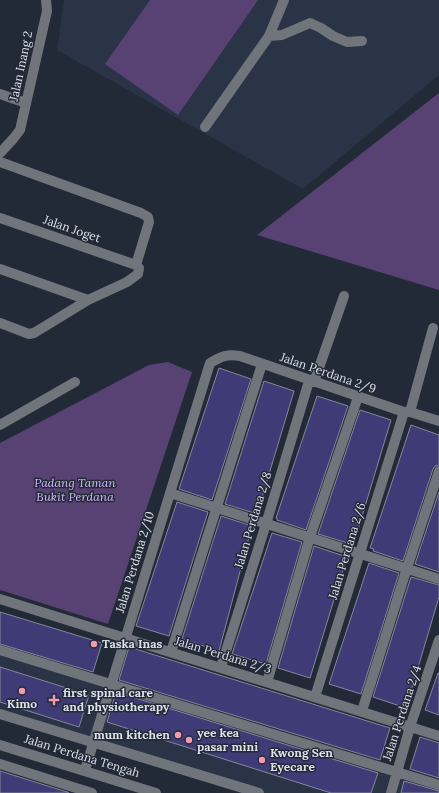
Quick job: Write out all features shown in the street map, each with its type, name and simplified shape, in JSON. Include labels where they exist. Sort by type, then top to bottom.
[{"type":"street","name":"Jalan Inang 2","points":[[0,153],[20,130],[47,11],[46,0]]},
{"type":"street","points":[[205,128],[270,36],[284,0]]},
{"type":"street","points":[[270,36],[282,35],[310,23],[347,42],[362,41]]},
{"type":"street","points":[[0,94],[26,102]]},
{"type":"street","points":[[0,162],[148,217],[149,222],[136,265],[139,268],[138,274],[127,282],[88,300],[34,333],[29,334],[0,323]]},
{"type":"street","name":"Jalan Joget","points":[[0,218],[136,265]]},
{"type":"street","points":[[0,269],[88,300]]},
{"type":"street","name":"Jalan Perdana 2/8","points":[[221,667],[311,382],[344,296]]},
{"type":"street","name":"Jalan Perdana 2/6","points":[[315,697],[359,553],[407,412],[433,328]]},
{"type":"street","name":"Jalan Perdana 2/9","points":[[210,362],[220,356],[240,356],[311,382],[439,421]]},
{"type":"street","name":"Jalan Perdana 2/10","points":[[85,770],[210,362]]},
{"type":"street","points":[[171,652],[262,364]]},
{"type":"street","points":[[0,425],[75,382]]},
{"type":"street","points":[[267,682],[310,538],[358,397]]},
{"type":"street","points":[[362,712],[406,568],[439,471]]},
{"type":"street","points":[[170,493],[439,579]]},
{"type":"street","name":"Jalan Perdana 2/3","points":[[0,598],[439,736]]},
{"type":"street","name":"Jalan Perdana 2/4","points":[[391,793],[410,727],[439,640]]},
{"type":"street","points":[[0,650],[439,785]]},
{"type":"street","points":[[0,714],[259,793]]},
{"type":"street","name":"Jalan Perdana Tengah","points":[[0,745],[156,793]]},
{"type":"street","points":[[0,764],[92,793]]},
{"type":"shaded area","points":[[64,0],[439,0],[439,75],[303,189],[57,50]]},
{"type":"shaded area","points":[[0,647],[439,782],[439,793],[244,793],[0,719]]},
{"type":"green space","points":[[150,0],[258,0],[178,115],[105,64]]},
{"type":"green space","points":[[439,93],[439,290],[257,235]]},
{"type":"green space","name":"Padang Taman Bukit Perdana","points":[[168,362],[192,372],[108,624],[0,590],[0,443],[149,365]]},
{"type":"building","points":[[219,368],[251,379],[212,500],[179,489]]},
{"type":"building","points":[[264,381],[294,391],[257,514],[225,504]]},
{"type":"building","points":[[317,396],[348,406],[306,530],[277,520],[276,518]]},
{"type":"building","points":[[360,410],[391,420],[354,543],[352,542],[351,544],[318,534]]},
{"type":"building","points":[[411,425],[439,435],[439,465],[435,466],[433,469],[403,561],[373,551],[374,549],[370,548]]},
{"type":"building","points":[[439,492],[439,572],[415,564]]},
{"type":"building","points":[[177,502],[208,512],[169,636],[136,626]]},
{"type":"building","points":[[221,516],[252,526],[219,651],[182,639]]},
{"type":"building","points":[[272,533],[302,542],[266,664],[232,654]]},
{"type":"building","points":[[314,546],[347,557],[310,678],[278,668]]},
{"type":"building","points":[[369,563],[399,573],[361,694],[329,684]]},
{"type":"building","points":[[411,577],[439,585],[439,597],[406,708],[373,697]]},
{"type":"building","points":[[0,612],[102,643],[93,672],[0,644]]},
{"type":"building","points":[[129,647],[390,728],[380,760],[119,680]]},
{"type":"building","points":[[0,667],[89,695],[79,727],[0,702]]},
{"type":"building","points":[[439,673],[439,715],[425,710]]},
{"type":"building","points":[[116,692],[378,773],[371,793],[331,793],[107,722]]},
{"type":"building","points":[[420,737],[439,743],[439,778],[410,769]]},
{"type":"building","points":[[0,771],[67,792],[69,793],[0,793]]},
{"type":"building","points":[[404,781],[439,791],[439,793],[401,793]]},
{"type":"place","name":"Taska Inas","points":[[94,644]]},
{"type":"place","name":"Kimo","points":[[22,691]]},
{"type":"place","name":"first spinal care and physiotherapy","points":[[54,700]]},
{"type":"place","name":"mum kitchen","points":[[178,735]]},
{"type":"place","name":"yee kea pasar mini","points":[[189,740]]},
{"type":"place","name":"Kwong Sen Eyecare","points":[[262,760]]}]
